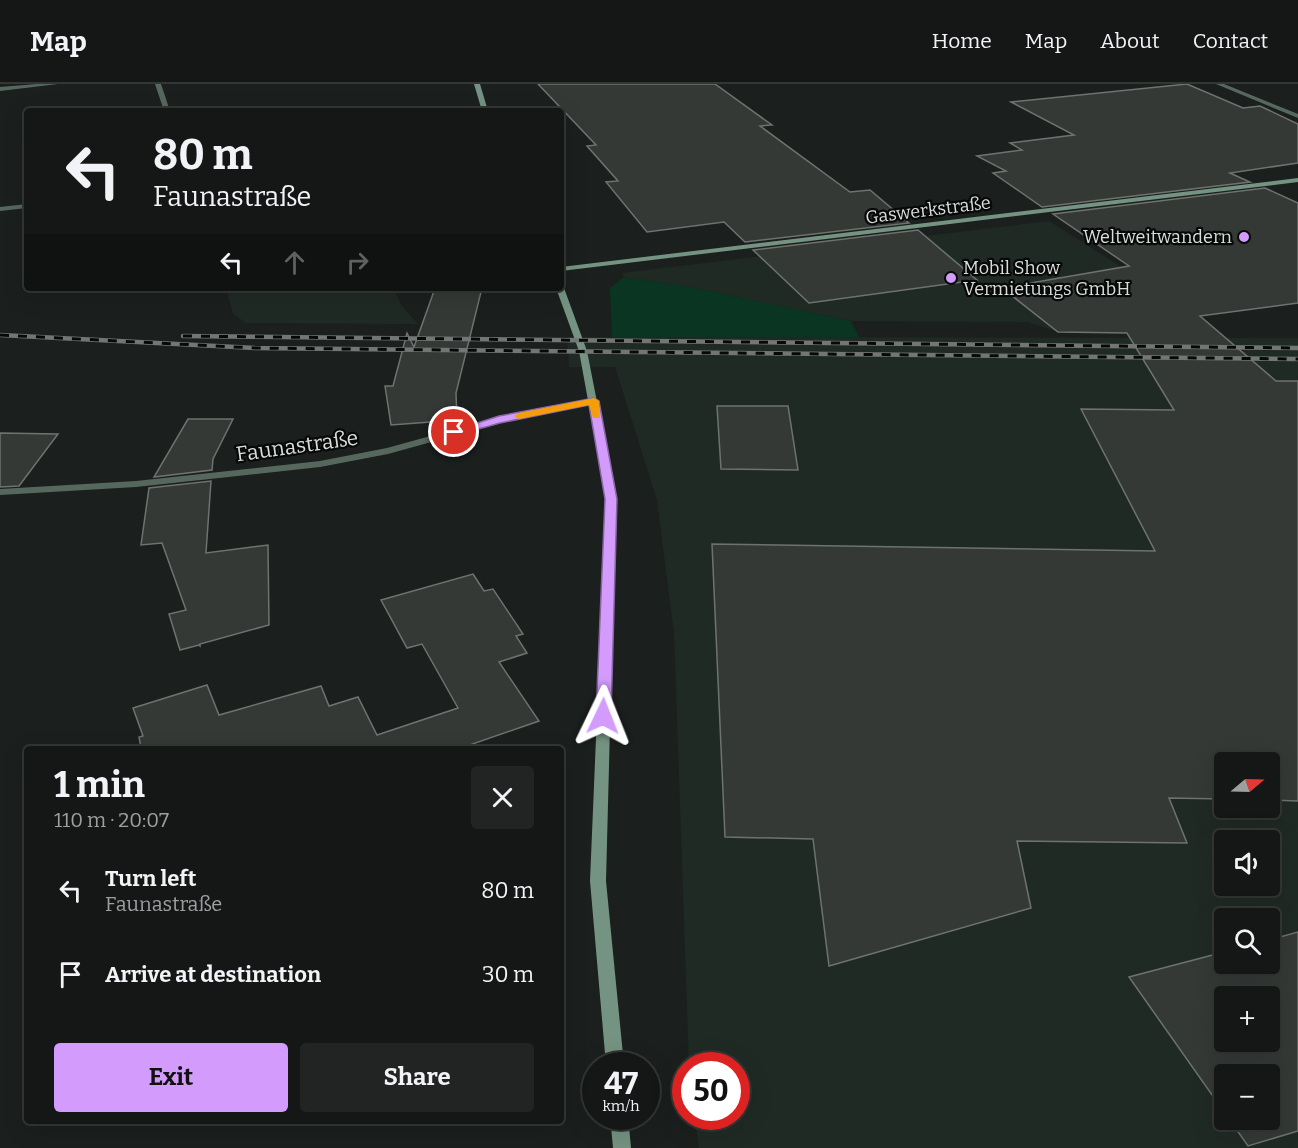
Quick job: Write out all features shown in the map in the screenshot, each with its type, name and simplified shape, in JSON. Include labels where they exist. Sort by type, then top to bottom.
[{"type":"main road","points":[[477,84],[484,108]]},
{"type":"main road","name":"Gaswerkstraße","points":[[564,269],[1298,180]]},
{"type":"main road","points":[[561,291],[580,340],[594,401],[611,499],[598,881],[614,1052]]},
{"type":"main road","points":[[620,1130],[622,1148]]},
{"type":"street","points":[[0,89],[55,84]]},
{"type":"street","points":[[158,84],[166,108]]},
{"type":"street","points":[[1219,84],[1298,116]]},
{"type":"street","points":[[0,209],[24,206]]},
{"type":"street","name":"Faunastraße","points":[[0,492],[136,484],[320,464],[388,451],[499,420],[594,401]]},
{"type":"shaded area","points":[[1049,221],[1205,320],[1222,335],[1058,332],[1028,322],[851,321],[690,287],[624,277],[622,273]]},
{"type":"shaded area","points":[[227,291],[394,291],[402,306],[418,324],[246,323],[233,314]]},
{"type":"shaded area","points":[[567,337],[1298,338],[1298,1148],[699,1148],[696,1130],[750,1130],[750,1052],[689,1052],[674,633],[657,500],[615,367],[569,367]]},
{"type":"green space","points":[[624,277],[690,287],[851,321],[859,337],[612,337],[610,288]]},
{"type":"building","points":[[538,84],[715,84],[772,125],[760,126],[850,192],[870,190],[909,223],[745,242],[724,222],[647,232],[606,182],[618,181],[587,146],[596,145],[564,111],[564,108],[561,108]]},
{"type":"building","points":[[1187,84],[1243,108],[1260,106],[1298,124],[1298,163],[1230,173],[1250,182],[1042,207],[993,173],[1006,171],[977,156],[1022,150],[1010,143],[1074,135],[1011,102]]},
{"type":"building","points":[[1265,188],[1298,203],[1298,303],[1200,316],[1276,381],[1298,381],[1298,801],[1280,800],[1280,752],[1214,752],[1214,799],[1169,798],[1187,843],[1017,841],[1031,908],[829,966],[813,839],[725,837],[712,544],[1155,551],[1081,409],[1174,410],[1127,333],[1058,332],[1002,288],[1129,266],[1053,214]]},
{"type":"building","points":[[918,230],[977,280],[809,303],[753,250]]},
{"type":"building","points":[[434,291],[481,292],[456,393],[457,420],[391,425],[385,386],[393,386],[407,333],[414,347]]},
{"type":"building","points":[[717,406],[788,406],[798,470],[721,469]]},
{"type":"building","points":[[188,419],[233,419],[213,459],[212,470],[154,477]]},
{"type":"building","points":[[0,433],[58,434],[19,486],[0,487]]},
{"type":"building","points":[[211,481],[206,553],[268,545],[269,625],[180,650],[169,614],[186,610],[162,543],[141,545],[149,488]]},
{"type":"building","points":[[473,574],[484,591],[493,589],[523,634],[516,636],[527,653],[499,662],[539,721],[467,746],[141,746],[139,737],[143,736],[133,708],[207,685],[219,715],[321,686],[329,706],[358,697],[377,735],[458,708],[422,644],[407,648],[381,600]]},
{"type":"building","points":[[1298,932],[1298,1131],[1248,1146],[1237,1130],[1280,1130],[1280,1064],[1214,1064],[1214,1098],[1129,977],[1214,955],[1214,974],[1280,974],[1280,937]]},
{"type":"railway","points":[[0,335],[255,348],[1298,359]]},
{"type":"railway","points":[[183,336],[1298,348]]},
{"type":"slow traffic","points":[[519,416],[594,401],[597,416]]},
{"type":"place","name":"Weltweitwandern","points":[[1244,237]]},
{"type":"place","name":"Mobil Show Vermietungs GmbH","points":[[951,278]]},
{"type":"route","points":[[454,432],[499,420],[594,401],[611,499],[603,716]]}]
